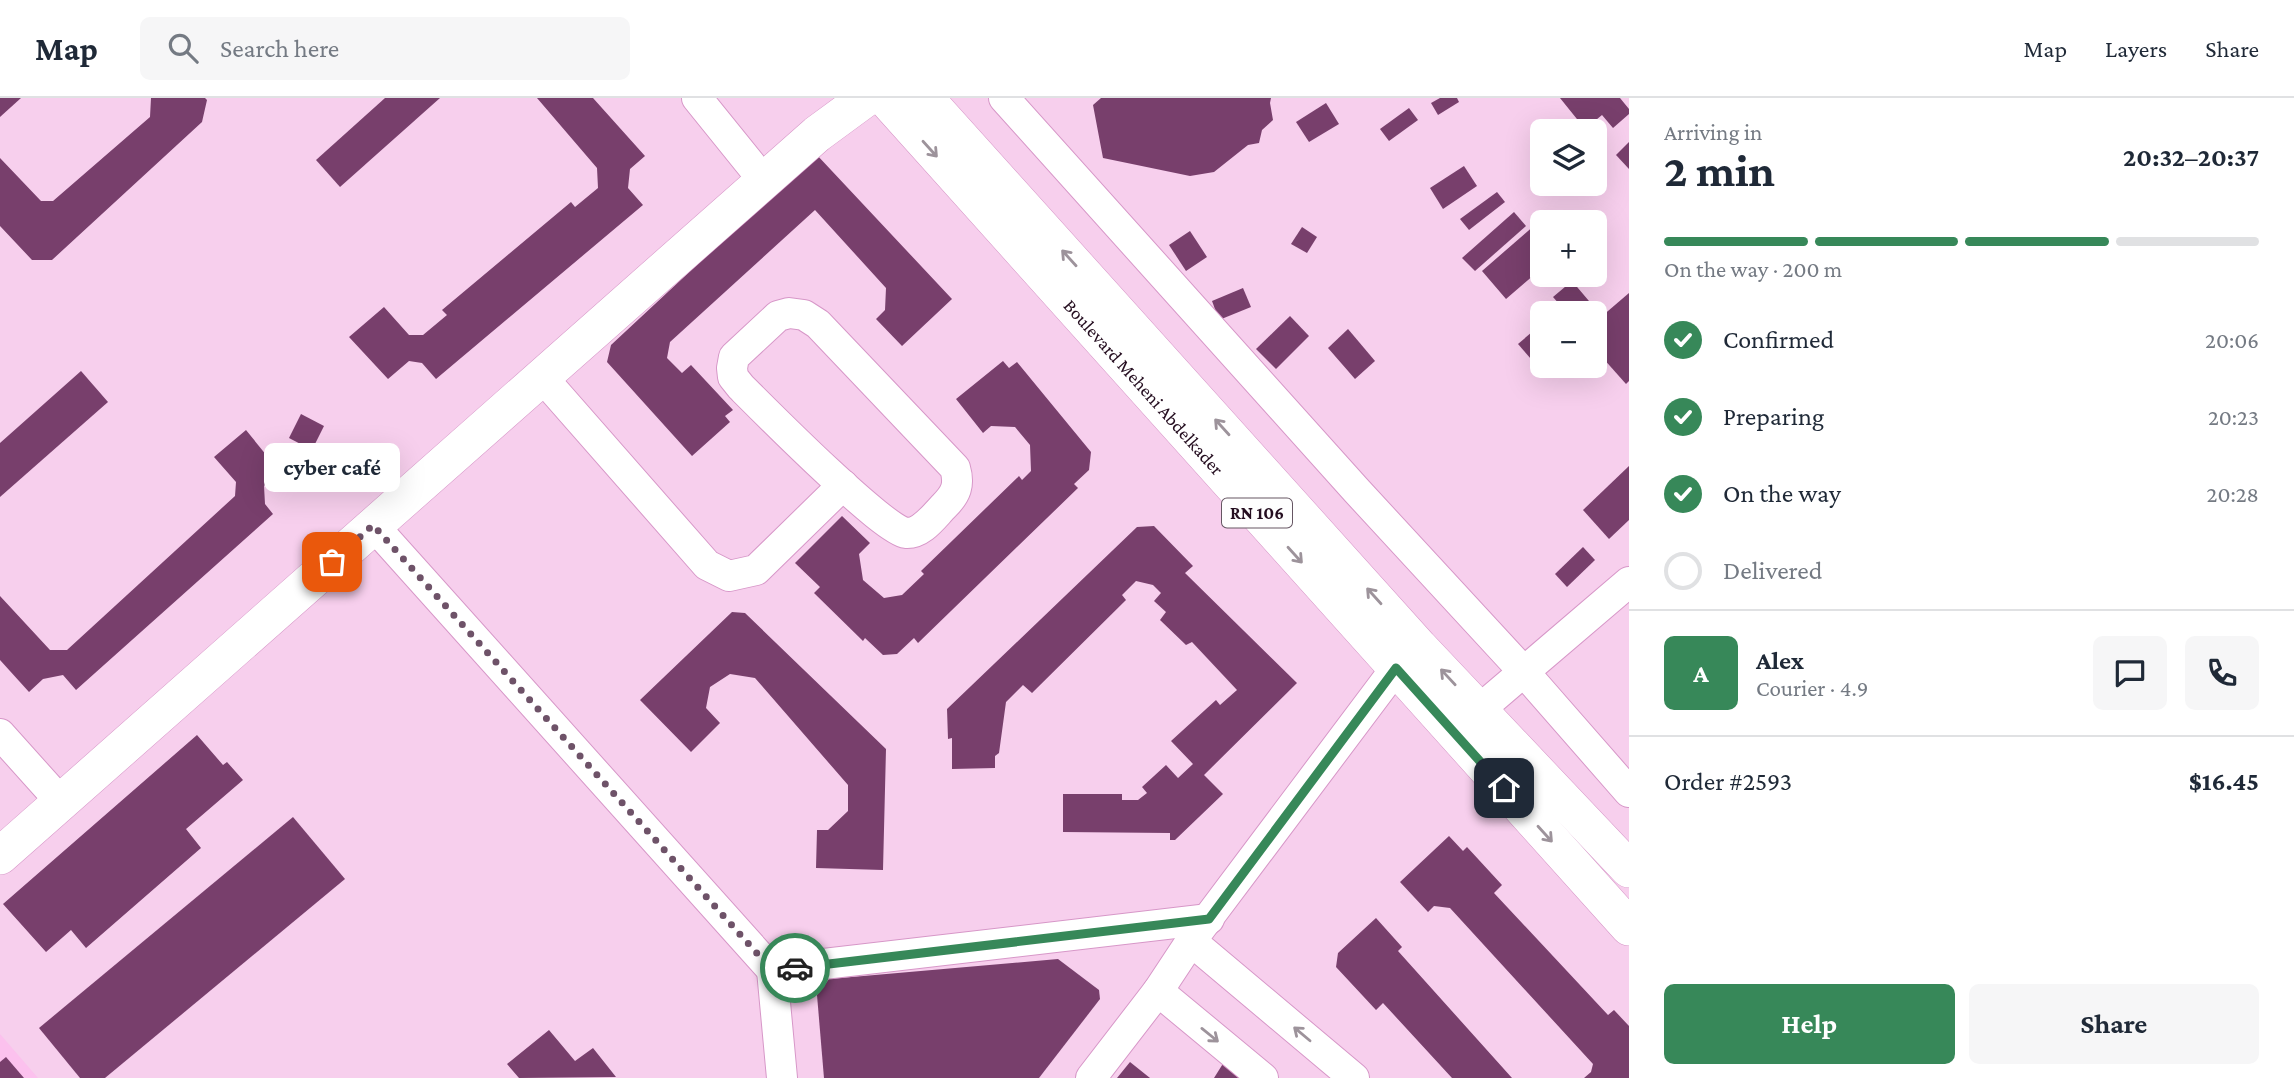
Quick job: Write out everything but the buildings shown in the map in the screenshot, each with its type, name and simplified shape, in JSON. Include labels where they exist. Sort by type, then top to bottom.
[{"type":"main road","points":[[0,856],[764,181],[835,112],[866,98]]},
{"type":"main road","name":"Boulevard Meheni Abdelkader","points":[[885,98],[1408,658]]},
{"type":"main road","name":"Boulevard Meheni Abdelkader","points":[[925,98],[1408,658],[1629,927]]},
{"type":"main road","points":[[1408,658],[1479,710],[1629,868]]},
{"type":"street","points":[[697,98],[764,181]]},
{"type":"street","points":[[1004,98],[1357,491],[1524,672],[1629,792]]},
{"type":"street","points":[[789,313],[804,315],[818,324],[955,468],[959,480],[954,495],[918,531],[905,533],[892,527],[843,485],[733,377],[734,357],[778,316],[789,313]]},
{"type":"street","points":[[542,377],[707,565],[729,576],[756,570],[843,485]]},
{"type":"street","points":[[373,525],[772,970],[782,1078]]},
{"type":"street","points":[[1479,710],[1629,582]]},
{"type":"street","points":[[1091,1078],[1158,991],[1200,930],[1408,658]]},
{"type":"street","points":[[0,734],[61,802]]},
{"type":"street","points":[[772,970],[1200,930],[1354,1078]]},
{"type":"street","points":[[1158,991],[1263,1078]]},
{"type":"shaded area","points":[[0,1034],[38,1078],[0,1078]]},
{"type":"way so far","points":[[332,562],[373,525],[772,970],[795,968]]},
{"type":"place","name":"cyber café","points":[[332,562]]},
{"type":"route","points":[[795,968],[1209,919],[1396,668],[1504,788]]}]
